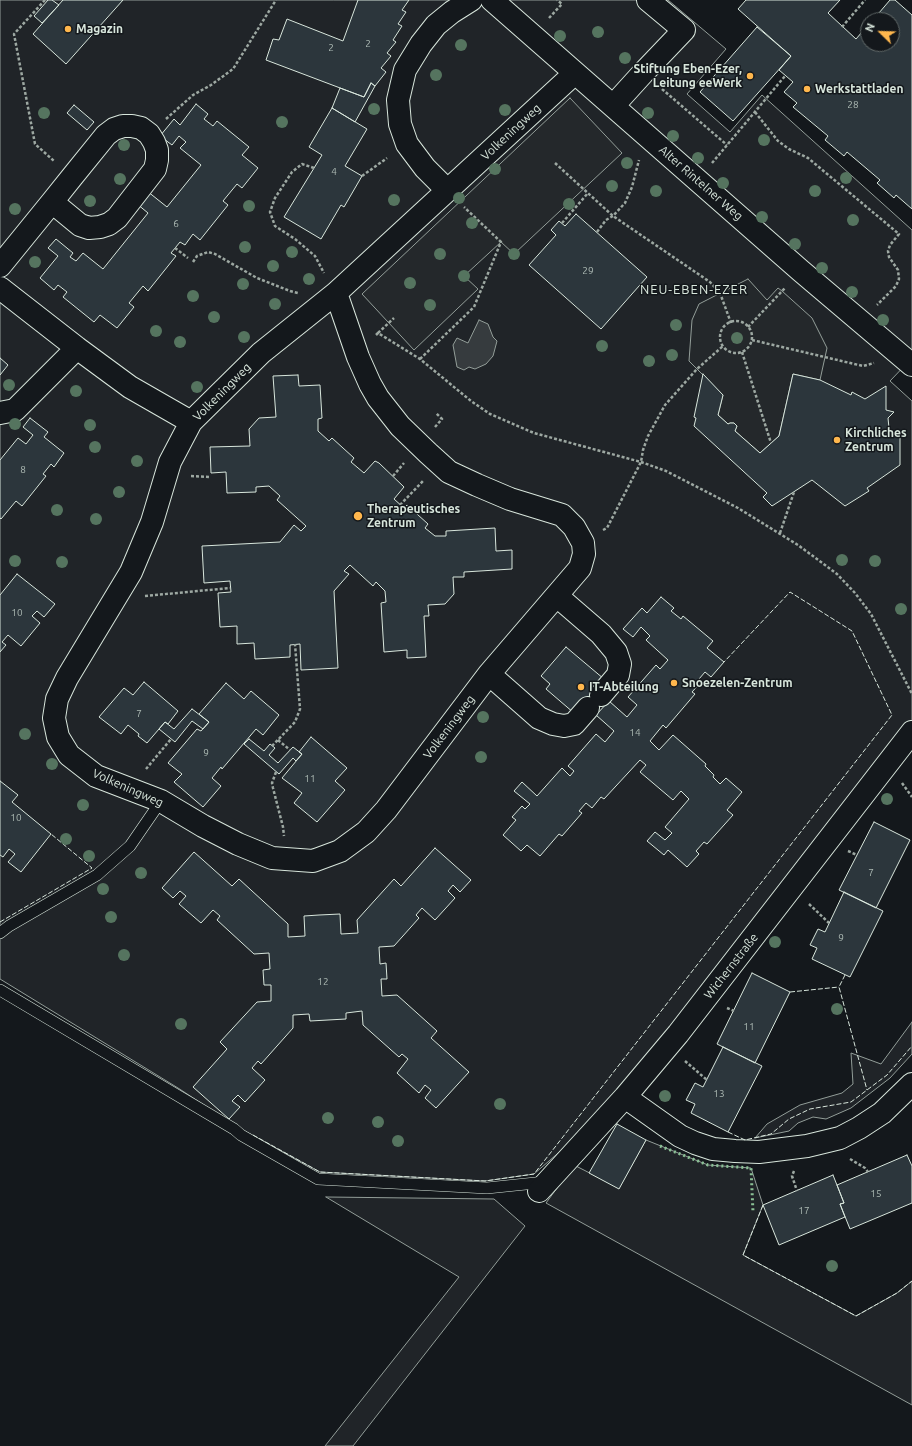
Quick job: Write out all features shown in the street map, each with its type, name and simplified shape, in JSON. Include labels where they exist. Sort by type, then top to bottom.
[{"type":"street","points":[[447,190],[425,168],[407,144],[400,124],[398,100],[405,70],[421,44],[436,25],[452,12],[471,0]]},
{"type":"street","name":"Alter Rintelner Weg","points":[[492,0],[860,323],[904,346],[912,365]]},
{"type":"street","points":[[613,106],[684,30],[648,0]]},
{"type":"street","name":"Volkeningweg","points":[[575,73],[336,293],[261,353],[191,422],[170,462],[152,522],[131,572],[67,678],[57,699],[54,718],[58,736],[69,755],[96,776],[161,801],[203,826],[238,844],[272,858],[313,861],[340,851],[366,832],[386,810],[489,674],[580,568],[584,554],[583,543]]},
{"type":"street","points":[[0,266],[106,134],[123,126],[132,126],[141,128],[149,134],[157,150],[155,169],[117,218],[109,224],[100,228],[90,228],[80,225],[52,202]]},
{"type":"street","points":[[0,288],[77,348],[130,386],[191,422]]},
{"type":"street","points":[[336,293],[356,350],[370,384],[378,398],[400,426],[450,472],[477,486],[510,499],[562,515],[574,527],[583,543]]},
{"type":"street","points":[[0,413],[15,410],[77,348]]},
{"type":"street","points":[[489,674],[539,718],[553,724],[564,726],[574,724],[595,702],[618,675],[620,664],[616,652],[602,634],[557,596]]},
{"type":"street","name":"Wichernstraße","points":[[543,1187],[625,1097],[702,1004],[912,732]]},
{"type":"street","points":[[625,1097],[680,1136],[695,1143],[713,1149],[735,1152],[759,1152],[808,1146],[840,1138],[882,1113],[912,1084]]},
{"type":"lane","points":[[0,933],[9,926],[97,875],[130,846],[161,801]]},
{"type":"lane","points":[[0,990],[318,1179],[487,1188],[543,1187]]},
{"type":"path","points":[[45,0],[14,34],[35,144],[72,177]]},
{"type":"path","points":[[149,134],[193,95],[211,85],[233,69],[276,0]]},
{"type":"path","points":[[842,27],[865,0]]},
{"type":"path","points":[[643,73],[727,145]]},
{"type":"path","points":[[698,180],[785,76]]},
{"type":"path","points":[[755,112],[778,141],[789,149],[808,158],[899,234],[890,245],[888,251],[889,257],[898,270],[899,279],[896,286],[860,323]]},
{"type":"path","points":[[362,176],[407,144]]},
{"type":"path","points":[[597,232],[606,220],[613,216],[625,203],[632,187],[640,159]]},
{"type":"path","points":[[555,163],[613,216],[710,282],[720,293],[731,323]]},
{"type":"path","points":[[192,262],[196,256],[208,252],[215,254],[257,278],[290,291],[316,295],[336,293],[315,256],[296,240],[275,226],[270,212],[275,198],[292,172],[302,164],[314,168]]},
{"type":"path","points":[[420,359],[474,307],[501,242],[447,190]]},
{"type":"path","points":[[562,223],[588,193]]},
{"type":"path","points":[[175,248],[188,258]]},
{"type":"path","points":[[748,327],[801,271]]},
{"type":"path","points":[[356,350],[394,318]]},
{"type":"path","points":[[740,322],[751,331],[752,340],[750,345],[742,352],[731,352],[723,346],[721,341],[722,332],[727,325],[731,323],[740,322]]},
{"type":"path","points":[[378,333],[420,359],[471,401],[490,414],[534,433],[641,462],[666,472],[738,508],[798,545],[837,574],[855,593],[871,614],[912,694]]},
{"type":"path","points":[[752,340],[863,366],[876,362],[886,352],[904,346]]},
{"type":"path","points":[[583,543],[607,528],[641,462],[648,436],[665,405],[697,369],[723,346]]},
{"type":"path","points":[[742,352],[771,443]]},
{"type":"path","points":[[400,505],[440,463]]},
{"type":"path","points":[[780,533],[794,492]]},
{"type":"path","points":[[120,590],[131,597],[230,588]]},
{"type":"path","points":[[272,746],[295,722],[300,710],[295,644]]},
{"type":"path","points":[[130,789],[171,738]]},
{"type":"path","points":[[278,740],[290,750]]},
{"type":"path","points":[[276,772],[272,783],[284,826],[285,859]]},
{"type":"shaded area","points":[[0,0],[668,0],[726,49],[687,94],[730,132],[762,95],[912,230],[912,358],[890,381],[912,401],[912,722],[583,1140],[579,1135],[534,1174],[485,1181],[320,1172],[239,1128],[178,1088],[0,979]]},
{"type":"shaded area","points":[[570,98],[622,153],[514,254],[501,242],[464,276],[478,289],[414,350],[362,294]]},
{"type":"shaded area","points":[[748,279],[767,300],[778,288],[782,291],[812,318],[827,348],[820,380],[793,374],[779,436],[760,453],[735,431],[737,426],[734,423],[728,424],[718,415],[723,395],[689,361],[692,320],[699,304]]},
{"type":"shaded area","points":[[479,320],[488,324],[493,337],[497,341],[493,356],[486,364],[475,369],[469,367],[464,370],[457,367],[453,345],[457,338],[468,343]]},
{"type":"shaded area","points":[[912,1022],[912,1054],[890,1078],[851,1108],[826,1119],[813,1117],[798,1123],[789,1131],[755,1138],[767,1124],[800,1105],[842,1093],[853,1084],[851,1053],[881,1064]]},
{"type":"shaded area","points":[[646,1140],[708,1165],[751,1168],[763,1205],[743,1255],[856,1316],[897,1293],[912,1281],[912,1405],[546,1203],[574,1165],[619,1188]]},
{"type":"shaded area","points":[[326,1197],[494,1199],[525,1226],[353,1446],[325,1446],[459,1277]]},
{"type":"building","points":[[48,0],[52,0],[59,5],[42,23],[34,16]]},
{"type":"building","name":"Magazin","points":[[63,0],[123,0],[66,64],[33,34]]},
{"type":"building","points":[[358,0],[409,0],[402,10],[406,12],[398,24],[402,26],[393,40],[396,42],[387,53],[391,56],[381,68],[386,72],[375,86],[371,83],[364,97],[266,60],[273,39],[279,40],[287,19],[343,41]]},
{"type":"building","points":[[746,0],[840,0],[828,13],[856,39],[860,34],[860,52],[900,52],[900,12],[880,12],[890,0],[895,0],[912,15],[912,209],[896,195],[894,198],[877,183],[880,180],[847,152],[844,156],[825,140],[828,136],[793,107],[797,103],[784,92],[793,82],[779,70],[791,56],[738,9]]},
{"type":"building","points":[[757,27],[791,56],[733,121],[700,92]]},
{"type":"building","points":[[371,83],[375,86],[355,122],[332,108],[340,88],[364,97]]},
{"type":"building","points":[[196,104],[208,114],[204,119],[213,126],[217,121],[249,147],[242,155],[258,168],[242,188],[237,184],[223,201],[228,205],[200,240],[193,234],[185,245],[180,242],[171,253],[176,256],[148,291],[143,286],[129,303],[134,307],[117,328],[100,315],[94,322],[63,297],[67,292],[58,285],[54,290],[40,278],[58,256],[48,248],[56,239],[73,253],[70,257],[76,261],[83,253],[103,269],[148,213],[137,204],[147,191],[167,207],[201,165],[180,148],[186,142],[179,136],[172,145],[160,136],[174,119],[180,125]]},
{"type":"building","points":[[74,105],[94,122],[87,130],[67,113]]},
{"type":"building","points":[[332,108],[367,129],[345,166],[362,176],[344,207],[341,205],[321,239],[284,217],[322,155],[309,147]]},
{"type":"building","points":[[576,214],[647,277],[601,329],[529,265],[556,235],[551,230],[559,221],[565,226]]},
{"type":"building","points":[[0,358],[8,365],[0,375]]},
{"type":"building","name":"Kirchliches Zentrum","points":[[703,374],[723,395],[718,415],[728,424],[734,423],[737,426],[735,431],[760,453],[779,436],[793,374],[820,380],[851,395],[852,392],[865,399],[886,386],[886,410],[894,412],[888,418],[889,428],[900,437],[900,465],[867,488],[869,491],[845,506],[812,480],[772,506],[763,497],[767,493],[694,426],[696,418],[694,417]]},
{"type":"building","name":"Therapeutisches Zentrum","points":[[298,375],[299,386],[320,385],[322,418],[318,419],[318,431],[329,441],[332,438],[354,458],[351,462],[364,473],[375,461],[379,463],[404,487],[394,499],[404,508],[407,505],[428,524],[425,528],[435,536],[446,536],[446,531],[495,528],[496,551],[512,550],[512,569],[464,572],[464,577],[453,577],[454,594],[445,604],[428,605],[429,616],[424,616],[426,657],[407,658],[407,650],[384,652],[381,603],[386,602],[385,591],[376,582],[373,586],[350,565],[344,571],[349,574],[334,591],[338,668],[301,670],[300,644],[290,645],[290,657],[255,659],[254,643],[237,644],[237,626],[220,627],[218,593],[231,592],[230,581],[204,583],[202,546],[280,542],[294,525],[301,531],[306,526],[277,500],[280,496],[269,486],[256,487],[256,492],[227,493],[226,472],[211,473],[210,447],[250,446],[249,429],[259,418],[276,417],[273,376]]},
{"type":"building","points":[[30,418],[48,432],[44,437],[64,453],[54,467],[51,464],[43,474],[46,476],[22,506],[16,501],[1,519],[0,460],[18,438],[26,444],[33,435],[23,427]]},
{"type":"building","points":[[17,574],[55,604],[44,617],[37,611],[32,616],[40,623],[21,646],[8,635],[2,642],[6,645],[0,652],[0,595]]},
{"type":"building","points":[[661,597],[674,608],[671,611],[681,619],[683,616],[713,641],[707,648],[724,662],[711,677],[705,672],[699,679],[702,681],[692,692],[695,694],[666,728],[663,725],[650,741],[659,750],[673,735],[706,764],[705,766],[720,784],[726,778],[742,792],[727,810],[733,815],[707,844],[704,842],[696,851],[699,854],[687,867],[668,850],[664,855],[647,841],[655,832],[665,840],[672,833],[665,827],[689,799],[681,791],[673,800],[640,772],[646,765],[640,760],[604,799],[601,797],[592,808],[586,803],[579,811],[582,813],[562,836],[559,834],[540,856],[527,845],[521,851],[503,835],[516,820],[512,817],[522,806],[525,809],[530,804],[514,791],[522,782],[537,796],[562,768],[570,776],[574,771],[568,766],[596,734],[605,742],[614,731],[596,715],[609,701],[627,717],[637,705],[628,697],[656,665],[660,669],[668,660],[646,640],[650,636],[641,627],[633,637],[623,629],[642,608],[647,613]]},
{"type":"building","points":[[566,647],[604,679],[574,713],[546,689],[550,684],[541,676]]},
{"type":"building","points":[[144,682],[178,711],[168,724],[165,722],[147,743],[128,725],[121,734],[99,717],[124,688],[133,695]]},
{"type":"building","points":[[226,683],[244,699],[251,691],[279,715],[263,735],[256,729],[222,769],[221,767],[212,778],[221,786],[203,807],[174,782],[182,774],[168,763],[197,729],[201,731],[209,722],[199,714]]},
{"type":"building","points":[[192,709],[209,722],[203,729],[192,721],[175,742],[159,729],[165,722],[174,729]]},
{"type":"building","points":[[311,737],[347,768],[335,781],[345,790],[317,822],[294,803],[302,793],[282,778],[302,754],[299,752]]},
{"type":"building","points":[[249,739],[264,751],[270,744],[275,748],[269,755],[278,763],[293,747],[302,754],[296,761],[293,758],[279,774],[244,744]]},
{"type":"building","points":[[0,781],[18,795],[12,802],[51,834],[21,872],[8,862],[15,854],[9,849],[3,857],[0,855]]},
{"type":"building","points":[[874,822],[910,840],[876,908],[839,890]]},
{"type":"building","points":[[435,848],[471,880],[460,892],[453,885],[448,891],[455,898],[435,920],[422,908],[416,915],[419,918],[394,946],[379,947],[380,964],[386,963],[387,979],[381,979],[382,996],[397,995],[437,1031],[431,1038],[469,1072],[436,1108],[425,1098],[431,1090],[425,1085],[419,1093],[397,1073],[408,1059],[402,1054],[399,1057],[363,1025],[362,1011],[346,1013],[346,1019],[310,1021],[309,1014],[293,1015],[293,1028],[261,1064],[258,1061],[252,1068],[265,1080],[245,1102],[238,1095],[232,1101],[240,1107],[229,1119],[193,1087],[227,1049],[220,1042],[257,1002],[271,1001],[271,985],[264,985],[263,970],[270,969],[269,953],[254,954],[217,920],[220,916],[213,910],[201,923],[179,904],[186,896],[180,891],[173,898],[162,888],[194,852],[232,886],[239,879],[288,924],[288,937],[305,936],[304,916],[319,915],[340,914],[341,934],[358,933],[357,920],[394,879],[401,886]]},
{"type":"building","points":[[844,892],[883,911],[850,977],[812,959],[817,948],[810,945],[818,929],[825,932]]},
{"type":"building","points":[[752,973],[790,992],[755,1063],[717,1044]]},
{"type":"building","points":[[723,1047],[762,1066],[728,1132],[691,1113],[695,1104],[686,1100],[695,1083],[703,1087]]},
{"type":"building","points":[[617,1124],[646,1140],[619,1189],[589,1173]]},
{"type":"building","points":[[907,1155],[912,1166],[912,1203],[850,1229],[840,1204],[844,1203],[837,1185]]},
{"type":"building","points":[[833,1175],[844,1203],[840,1204],[845,1217],[779,1245],[763,1205]]},
{"type":"hedge","points":[[660,1146],[708,1165],[751,1168],[753,1212]]},
{"type":"fence","points":[[253,1135],[320,1172],[485,1181],[534,1174],[892,715],[852,631],[790,592],[724,662]]},
{"type":"fence","points":[[0,922],[92,868],[51,834]]},
{"type":"fence","points":[[845,975],[839,987],[867,1090]]},
{"type":"fence","points":[[790,992],[839,987]]},
{"type":"fence","points":[[728,1132],[745,1140],[771,1134],[789,1119],[810,1109],[851,1102],[887,1075],[912,1046]]},
{"type":"fence","points":[[763,1205],[743,1255],[856,1316],[897,1293],[912,1281]]},
{"type":"place","name":"Magazin","points":[[68,29]]},
{"type":"place","name":"Stiftung Eben-Ezer, Leitung eeWerk","points":[[750,76]]},
{"type":"place","name":"Werkstattladen","points":[[807,89]]},
{"type":"place","name":"Kirchliches Zentrum","points":[[837,440]]},
{"type":"place","name":"Therapeutisches Zentrum","points":[[358,516]]},
{"type":"place","name":"Snoezelen-Zentrum","points":[[674,683]]},
{"type":"place","name":"IT-Abteilung","points":[[581,687]]},
{"type":"district","name":"NEU-EBEN-EZER","points":[[694,290]]}]
